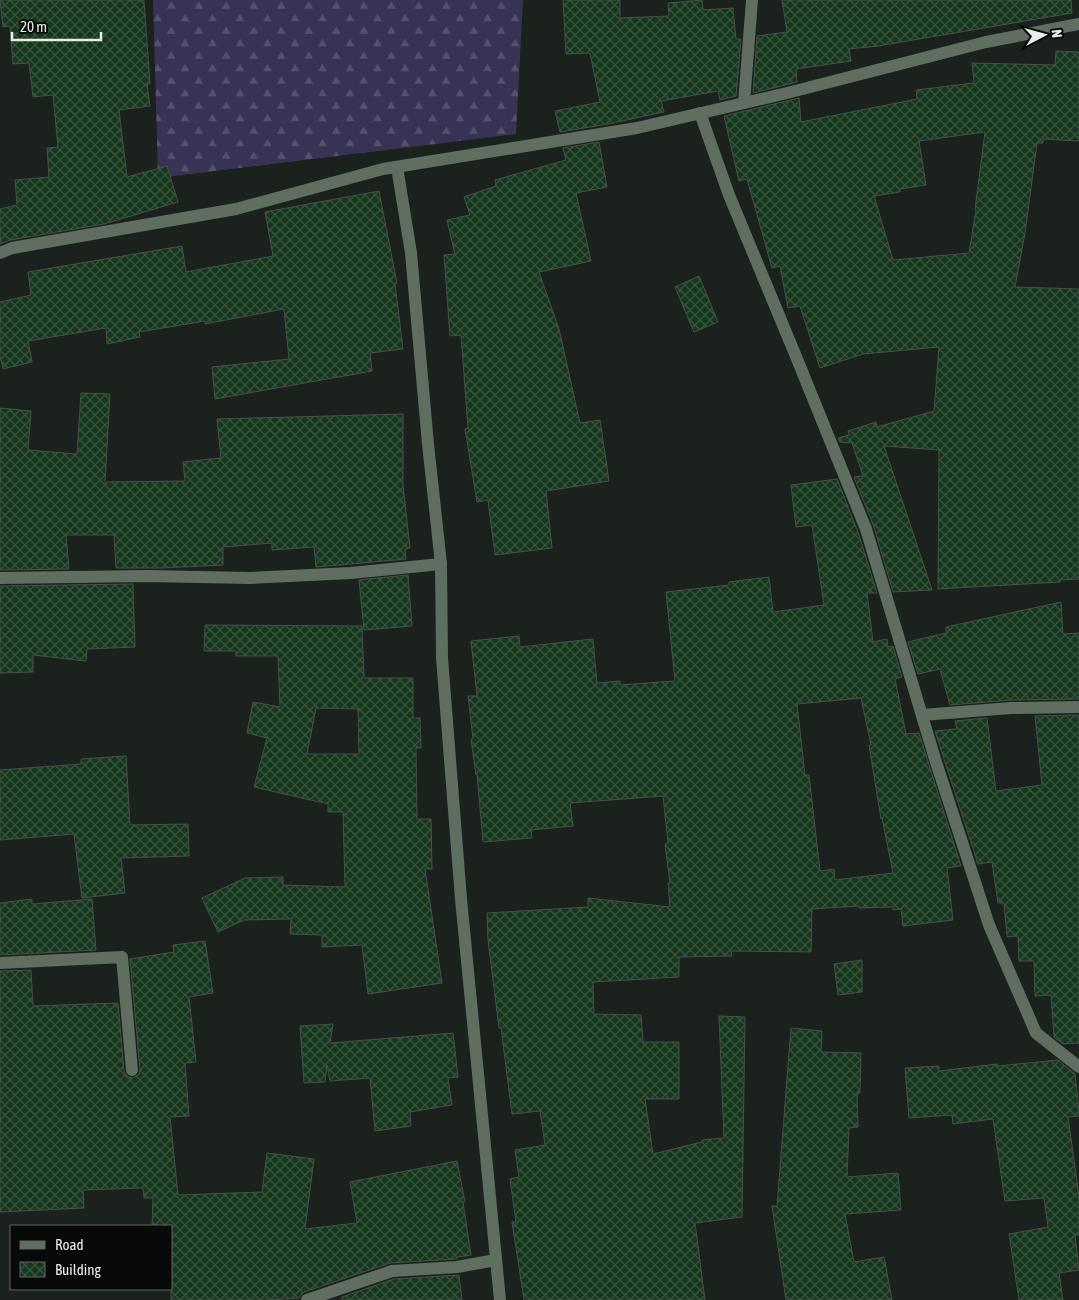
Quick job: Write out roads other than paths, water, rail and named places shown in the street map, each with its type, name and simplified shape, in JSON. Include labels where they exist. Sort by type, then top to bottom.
[{"type":"street","points":[[744,103],[752,0]]},
{"type":"street","points":[[0,252],[12,248],[236,209],[383,168],[637,128],[986,42],[1079,24]]},
{"type":"street","points":[[700,113],[729,195],[796,354],[866,529],[922,715],[989,925],[1036,1033],[1079,1067]]},
{"type":"street","points":[[397,166],[411,253],[441,564],[442,658],[461,899],[500,1300]]},
{"type":"street","points":[[0,578],[147,576],[250,578],[351,573],[441,564]]},
{"type":"street","points":[[922,715],[1011,708],[1079,707]]},
{"type":"street","points":[[0,963],[122,957],[132,1070]]},
{"type":"street","points":[[307,1300],[392,1271],[457,1267],[496,1260]]}]
